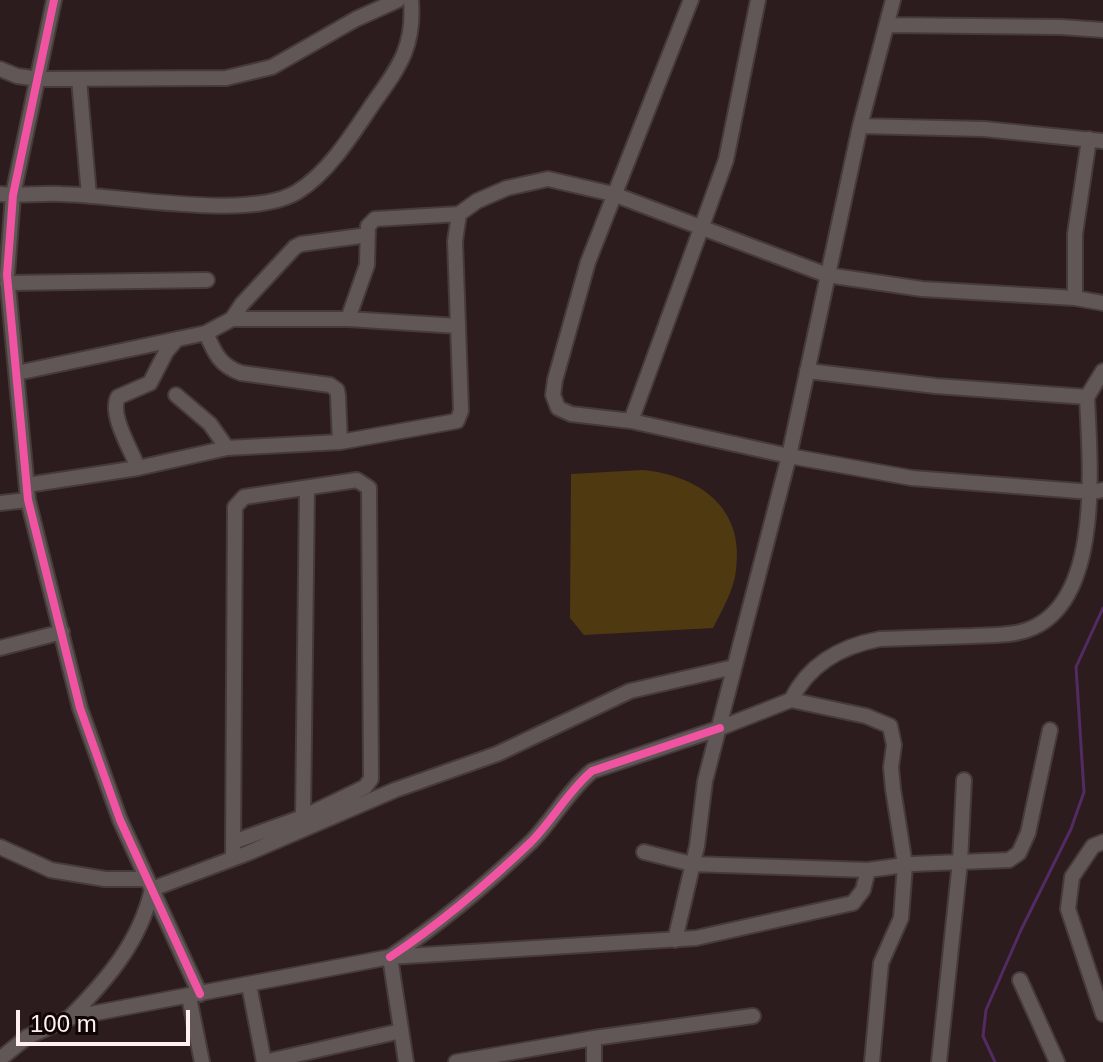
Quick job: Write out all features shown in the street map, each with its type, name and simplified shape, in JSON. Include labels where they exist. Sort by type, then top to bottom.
[{"type":"street","points":[[54,0],[39,79],[6,195],[7,341],[17,373],[28,500],[80,708],[120,820],[194,996],[202,1062]]},
{"type":"street","points":[[0,69],[17,76],[39,79],[226,78],[272,67],[356,19],[398,0]]},
{"type":"street","points":[[6,195],[89,196],[236,207],[268,203],[296,193],[326,167],[403,61],[413,19],[411,0]]},
{"type":"street","points":[[691,0],[588,262],[555,380],[553,395],[558,408],[571,414],[631,421],[789,456],[912,478],[1097,491]]},
{"type":"street","points":[[631,421],[726,160],[758,0]]},
{"type":"street","points":[[675,940],[692,864],[705,781],[789,456],[860,126],[893,0]]},
{"type":"street","points":[[888,25],[1103,30]]},
{"type":"street","points":[[79,79],[89,196]]},
{"type":"street","points":[[860,126],[984,129],[1096,140],[1075,234],[1075,298]]},
{"type":"street","points":[[348,319],[367,265],[368,226],[375,219],[459,214],[477,201],[507,188],[548,179],[613,194],[827,275],[922,289],[1075,298],[1103,303]]},
{"type":"street","points":[[27,485],[138,468],[227,448],[340,442],[457,421],[461,411],[455,241],[459,214]]},
{"type":"street","points":[[17,373],[206,333],[232,319],[295,247],[368,235]]},
{"type":"street","points":[[7,283],[207,280]]},
{"type":"street","points":[[232,319],[348,319],[458,326]]},
{"type":"street","points":[[206,333],[215,354],[228,369],[330,385],[337,390],[340,442]]},
{"type":"street","points":[[138,468],[116,416],[115,403],[118,397],[150,383],[166,352],[177,339]]},
{"type":"street","points":[[807,371],[936,386],[1087,397]]},
{"type":"street","points":[[791,700],[799,683],[839,650],[880,639],[1002,635],[1025,631],[1047,623],[1066,603],[1082,574],[1097,491],[1087,397],[1103,371]]},
{"type":"street","points":[[176,395],[210,424],[227,448]]},
{"type":"street","points":[[233,842],[303,817],[365,787],[371,779],[369,488],[357,480],[244,497],[235,507],[233,842],[233,858]]},
{"type":"street","points":[[303,817],[307,489]]},
{"type":"street","points":[[0,503],[28,500]]},
{"type":"street","points":[[0,648],[62,632]]},
{"type":"street","points":[[0,847],[51,870],[148,884],[233,858],[395,790],[497,754],[630,691],[734,667]]},
{"type":"street","points":[[390,957],[480,889],[531,841],[579,782],[592,771],[720,728],[791,700],[866,716],[890,726],[894,745],[892,778],[905,865],[901,918],[881,963],[872,1062]]},
{"type":"street","points":[[644,852],[692,864],[868,870],[1009,860],[1019,853],[1028,833],[1050,730]]},
{"type":"street","points":[[939,1062],[960,862],[964,780]]},
{"type":"street","points":[[1103,842],[1093,846],[1072,877],[1068,909],[1103,1014]]},
{"type":"street","points":[[0,1059],[27,1037],[69,1018],[390,957],[696,938],[853,903],[863,890],[868,870]]},
{"type":"street","points":[[69,1018],[123,957],[146,916],[148,884]]},
{"type":"street","points":[[390,957],[403,1061]]},
{"type":"street","points":[[1020,980],[1057,1062]]},
{"type":"street","points":[[249,985],[264,1062],[401,1031]]},
{"type":"street","points":[[456,1062],[594,1038],[753,1016]]},
{"type":"street","points":[[594,1038],[594,1062]]},
{"type":"shaded area","points":[[642,470],[662,473],[699,487],[725,512],[733,528],[737,548],[733,585],[713,628],[584,635],[570,618],[571,474]]},
{"type":"waterway","points":[[995,1062],[983,1036],[986,1010],[1071,829],[1084,792],[1076,667],[1103,608]]},
{"type":"cycle path","points":[[54,0],[13,195],[7,275],[28,500],[80,708],[120,820],[200,994]]},
{"type":"cycle path","points":[[390,957],[445,917],[514,858],[592,771],[720,728]]}]
